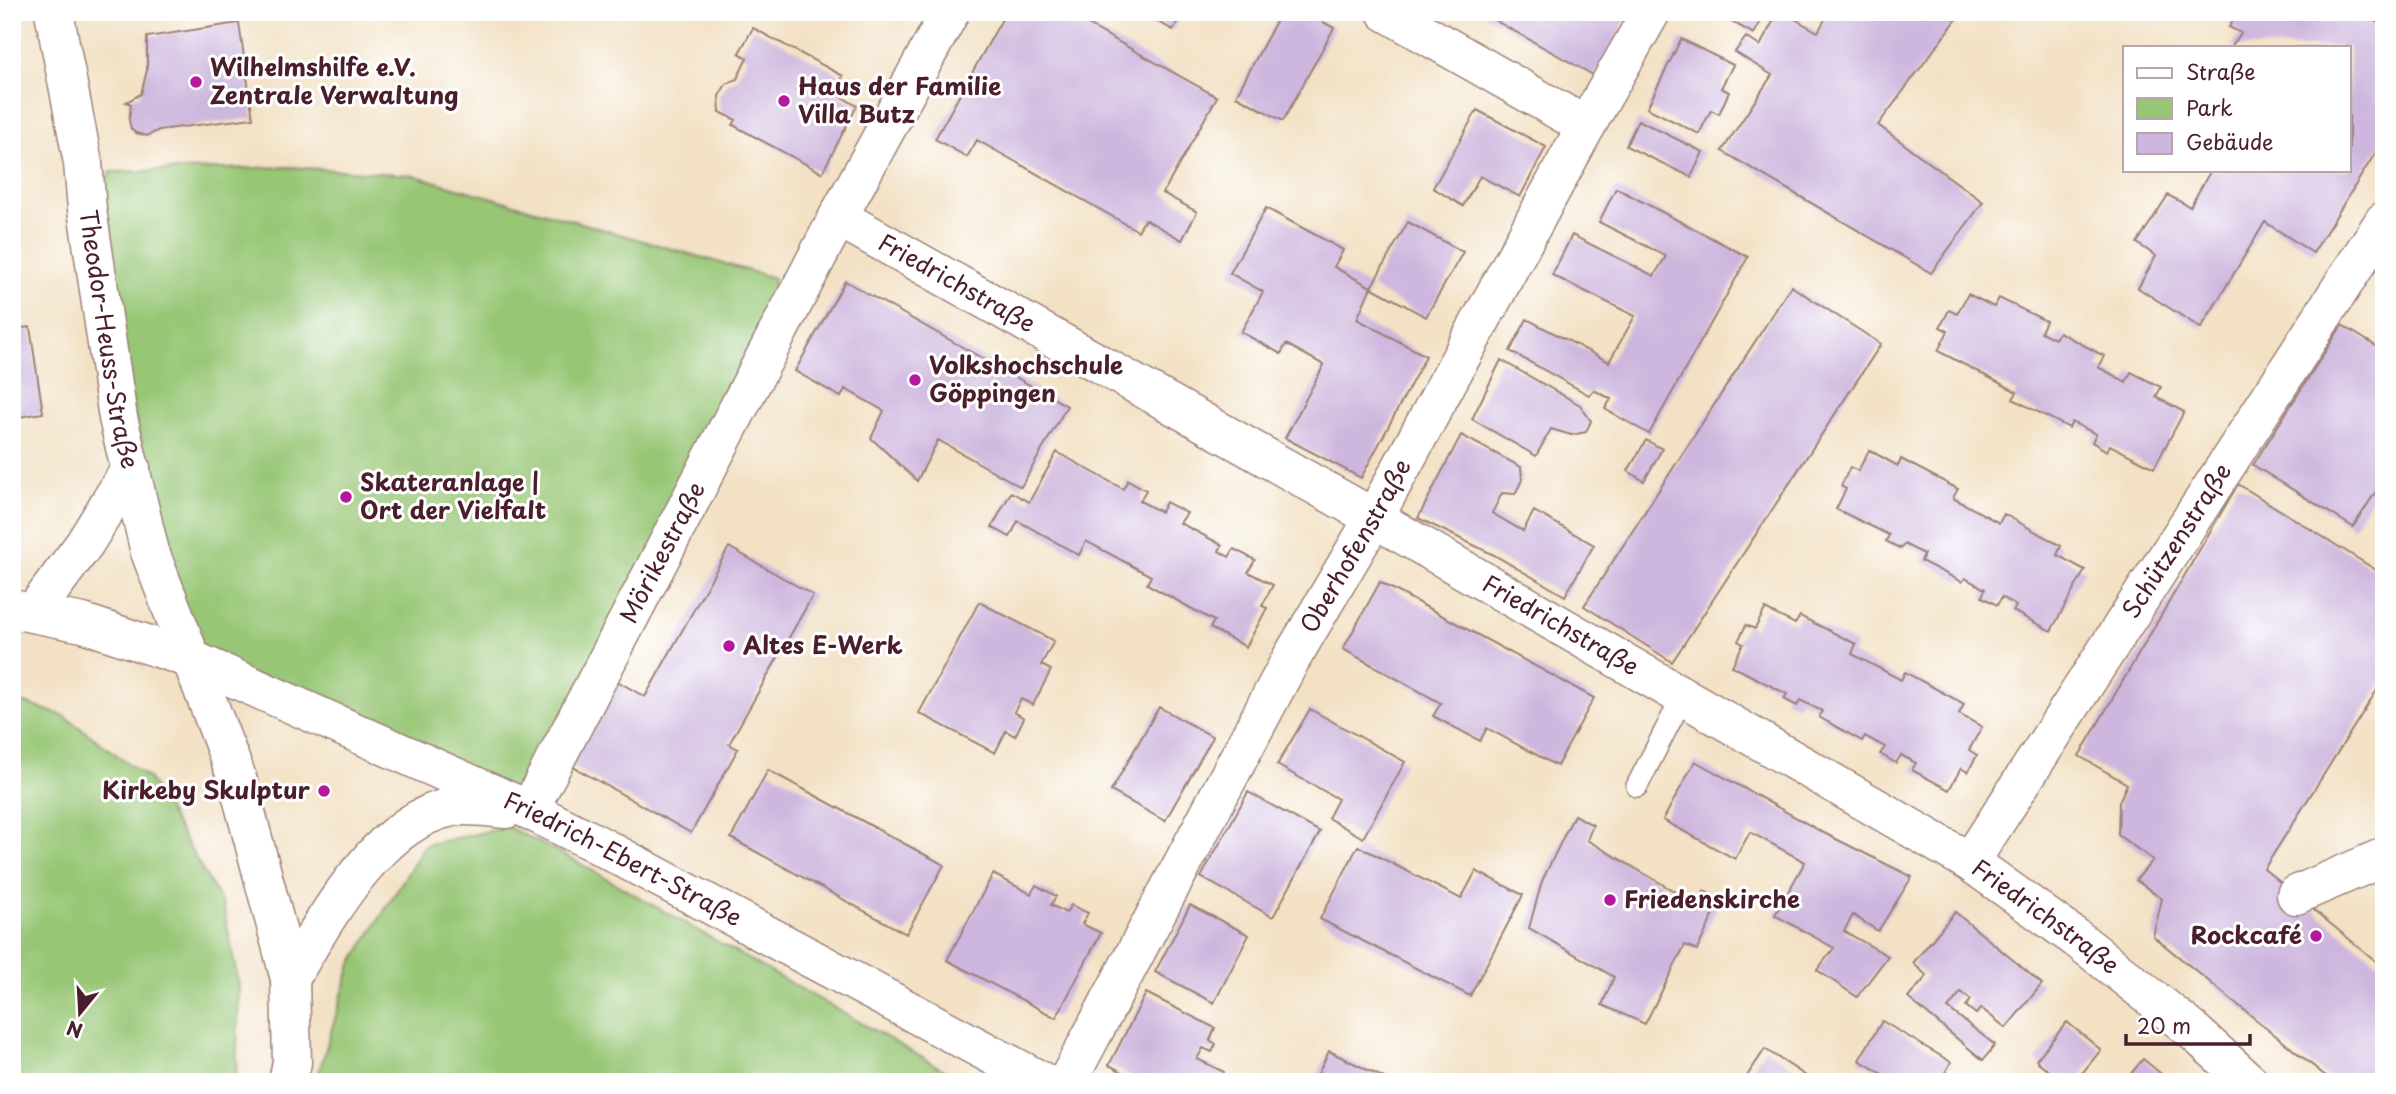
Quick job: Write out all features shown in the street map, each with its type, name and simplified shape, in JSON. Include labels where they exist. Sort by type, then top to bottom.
[{"type":"street","name":"Theodor-Heuss-Straße","points":[[54,12],[83,163],[87,209],[118,418],[150,552],[191,659]]},
{"type":"street","name":"Mörikestraße","points":[[529,810],[838,217],[950,12]]},
{"type":"street","points":[[1386,12],[1586,126]]},
{"type":"street","name":"Oberhofenstraße","points":[[1067,1082],[1291,659],[1374,518],[1586,126],[1651,12]]},
{"type":"street","name":"Friedrichstraße","points":[[838,217],[1374,518],[1970,862],[2076,938],[2191,1029],[2249,1082]]},
{"type":"street","name":"Schützenstraße","points":[[1970,862],[2384,221]]},
{"type":"street","points":[[23,611],[85,543],[131,468]]},
{"type":"street","name":"Friedrich-Ebert-Straße","points":[[23,611],[83,623],[191,659],[529,810],[1043,1082]]},
{"type":"street","points":[[191,659],[237,778],[290,979],[292,1062],[288,1082]]},
{"type":"street","points":[[290,979],[351,881],[383,847],[422,816],[454,806],[529,810]]},
{"type":"street","points":[[2296,895],[2384,857]]},
{"type":"lane","points":[[1637,786],[1683,696]]},
{"type":"green space","points":[[290,167],[412,175],[774,278],[757,375],[529,810],[191,659],[87,209],[111,172]]},
{"type":"green space","points":[[12,699],[64,716],[149,779],[223,905],[239,986],[236,1082],[12,1082]]},
{"type":"green space","points":[[508,827],[570,858],[965,1082],[316,1082],[351,965],[425,845]]},
{"type":"building","points":[[1006,12],[1065,12],[1217,97],[1163,193],[1197,212],[1182,240],[1145,219],[1138,231],[977,140],[967,157],[935,139]]},
{"type":"building","points":[[1139,12],[1183,12],[1173,30]]},
{"type":"building","points":[[1281,12],[1305,12],[1334,28],[1283,121],[1236,96]]},
{"type":"building","points":[[1480,12],[1630,12],[1595,76]]},
{"type":"building","points":[[1714,12],[1766,12],[1754,34]]},
{"type":"building","points":[[1778,12],[1818,32],[1829,12],[1962,12],[1878,125],[1983,202],[1931,273],[1722,151],[1772,75],[1735,52],[1746,37],[1760,46]]},
{"type":"building","points":[[2238,12],[2358,12],[2384,26],[2384,139],[2313,253],[2265,222],[2201,328],[2138,288],[2156,256],[2137,243],[2168,195],[2190,207],[2210,172],[2350,172],[2350,46],[2232,46],[2241,33],[2229,27]]},
{"type":"building","name":"Wilhelmshilfe e.V. Zentrale Verwaltung","points":[[239,23],[253,118],[159,130],[147,136],[131,129],[131,104],[126,102],[141,94],[147,70],[147,37]]},
{"type":"building","name":"Haus der Familie Villa Butz","points":[[753,28],[843,76],[835,93],[857,106],[822,173],[733,125],[736,120],[720,112],[719,96],[726,84],[737,79],[747,58],[739,53]]},
{"type":"building","points":[[1681,39],[1733,65],[1721,88],[1729,92],[1719,114],[1711,110],[1699,134],[1647,108]]},
{"type":"building","points":[[1477,110],[1546,147],[1520,197],[1480,176],[1463,206],[1433,188]]},
{"type":"building","points":[[1638,120],[1703,152],[1691,177],[1626,146]]},
{"type":"building","points":[[1616,188],[1748,257],[1649,434],[1605,409],[1611,399],[1594,390],[1589,395],[1510,351],[1527,319],[1609,362],[1635,316],[1552,275],[1572,235],[1654,276],[1666,256],[1599,222]]},
{"type":"building","points":[[1266,208],[1343,250],[1334,267],[1371,287],[1357,319],[1426,356],[1361,478],[1285,438],[1324,365],[1286,344],[1281,354],[1241,332],[1263,292],[1230,273]]},
{"type":"building","points":[[1408,222],[1463,252],[1426,317],[1371,287]]},
{"type":"building","name":"Volkshochschule Göppingen","points":[[845,281],[1067,406],[1021,487],[938,440],[917,481],[871,438],[884,411],[845,389],[841,397],[795,371]]},
{"type":"building","points":[[1791,286],[1881,344],[1672,662],[1584,606]]},
{"type":"building","points":[[1968,294],[1994,307],[1999,298],[2046,321],[2041,332],[2055,339],[2059,332],[2104,356],[2098,367],[2126,382],[2131,372],[2161,387],[2156,397],[2184,412],[2154,468],[2110,445],[2107,451],[2092,442],[2096,434],[2072,422],[2069,428],[2013,399],[2017,392],[1938,351],[1948,331],[1940,327],[1949,310],[1957,314]]},
{"type":"building","points":[[2342,325],[2384,351],[2384,479],[2353,527],[2253,465]]},
{"type":"building","points":[[30,327],[43,413],[12,418],[12,329]]},
{"type":"building","points":[[1501,360],[1580,405],[1591,421],[1586,432],[1571,435],[1551,429],[1536,456],[1472,419]]},
{"type":"building","points":[[1461,435],[1521,467],[1522,480],[1515,494],[1502,493],[1492,513],[1523,531],[1534,511],[1594,545],[1565,596],[1494,555],[1418,518]]},
{"type":"building","points":[[1646,440],[1662,449],[1644,481],[1628,471]]},
{"type":"building","points":[[1869,450],[1898,466],[1901,459],[1958,489],[1953,498],[1999,523],[2004,514],[2061,546],[2057,555],[2085,570],[2051,631],[2013,611],[2016,606],[2002,597],[1997,605],[1982,597],[1985,589],[1965,578],[1962,582],[1921,561],[1924,554],[1904,544],[1901,549],[1886,541],[1889,535],[1836,509],[1846,489],[1841,486],[1850,467],[1858,471]]},
{"type":"building","points":[[1057,452],[1123,489],[1128,480],[1146,490],[1140,501],[1161,512],[1166,502],[1187,513],[1180,523],[1222,545],[1219,551],[1229,557],[1234,549],[1255,560],[1248,572],[1273,585],[1262,606],[1267,608],[1246,647],[1210,628],[1214,621],[1147,584],[1151,576],[1086,541],[1079,555],[1018,521],[1010,537],[992,527],[1011,492],[1029,502]]},
{"type":"building","points":[[2238,484],[2384,575],[2384,679],[2264,869],[2377,962],[2384,955],[2384,1082],[2333,1082],[2153,936],[2162,899],[2136,880],[2153,860],[2118,835],[2119,802],[2127,784],[2079,756]]},
{"type":"building","points":[[729,547],[813,595],[729,744],[738,749],[691,833],[570,765],[617,681],[645,697]]},
{"type":"building","points":[[1380,582],[1594,698],[1557,766],[1487,728],[1480,741],[1433,716],[1441,703],[1343,649]]},
{"type":"building","points":[[979,602],[1054,641],[1041,665],[1051,670],[1033,705],[1021,699],[1014,712],[1024,718],[1015,736],[1006,731],[995,753],[919,713]]},
{"type":"building","points":[[1765,609],[1795,624],[1800,616],[1856,644],[1852,654],[1901,680],[1905,672],[1964,704],[1959,714],[1982,727],[1969,750],[1977,755],[1968,772],[1961,768],[1949,790],[1912,770],[1916,763],[1901,755],[1896,763],[1880,754],[1885,747],[1865,736],[1862,741],[1819,717],[1822,711],[1800,700],[1797,706],[1784,699],[1787,694],[1732,666],[1743,644],[1738,641],[1746,625],[1755,629]]},
{"type":"building","points":[[1159,707],[1213,737],[1165,821],[1111,791]]},
{"type":"building","points":[[1310,709],[1405,762],[1363,838],[1328,818],[1338,799],[1277,765]]},
{"type":"building","points":[[1695,761],[1822,832],[1912,877],[1878,931],[1853,915],[1844,931],[1888,956],[1857,997],[1817,970],[1834,948],[1775,915],[1805,862],[1750,832],[1735,859],[1663,820]]},
{"type":"building","points":[[768,770],[944,865],[906,934],[731,838]]},
{"type":"building","points":[[1248,792],[1320,832],[1273,917],[1201,877]]},
{"type":"building","points":[[1574,815],[1593,825],[1587,840],[1698,905],[1704,891],[1721,899],[1697,950],[1685,945],[1645,1024],[1602,1005],[1614,977],[1529,928],[1542,881]]},
{"type":"building","points":[[1358,846],[1461,899],[1476,871],[1523,895],[1470,996],[1320,919]]},
{"type":"building","points":[[993,874],[1031,894],[1036,885],[1056,896],[1051,905],[1066,913],[1071,905],[1088,913],[1082,924],[1101,933],[1056,1018],[947,960]]},
{"type":"building","points":[[1190,905],[1249,935],[1214,1003],[1155,972]]},
{"type":"building","points":[[1955,912],[2042,984],[2006,1028],[1981,1008],[1976,1014],[1966,1006],[1971,1000],[1961,992],[1948,1008],[1995,1045],[1983,1060],[1908,998],[1927,976],[1913,963]]},
{"type":"building","points":[[1146,993],[1215,1028],[1210,1040],[1216,1044],[1212,1052],[1203,1048],[1197,1059],[1224,1072],[1219,1082],[1141,1082],[1109,1065]]},
{"type":"building","points":[[1882,1021],[1951,1062],[1940,1082],[1896,1082],[1859,1060]]},
{"type":"building","points":[[2067,1022],[2101,1050],[2075,1082],[2062,1082],[2036,1060]]},
{"type":"building","points":[[1765,1049],[1806,1076],[1802,1082],[1743,1082]]},
{"type":"building","points":[[1329,1051],[1392,1082],[1314,1082]]},
{"type":"building","points":[[2143,1059],[2171,1082],[2124,1082]]},
{"type":"place","name":"Wilhelmshilfe e.V. Zentrale Verwaltung","points":[[196,82]]},
{"type":"place","name":"Haus der Familie Villa Butz","points":[[784,101]]},
{"type":"place","name":"Volkshochschule Göppingen","points":[[915,380]]},
{"type":"place","name":"Skateranlage | Ort der Vielfalt","points":[[346,497]]},
{"type":"place","name":"Altes E-Werk","points":[[729,646]]},
{"type":"place","name":"Kirkeby Skulptur","points":[[324,791]]},
{"type":"place","name":"Friedenskirche","points":[[1610,900]]},
{"type":"place","name":"Rockcafé","points":[[2316,936]]}]
